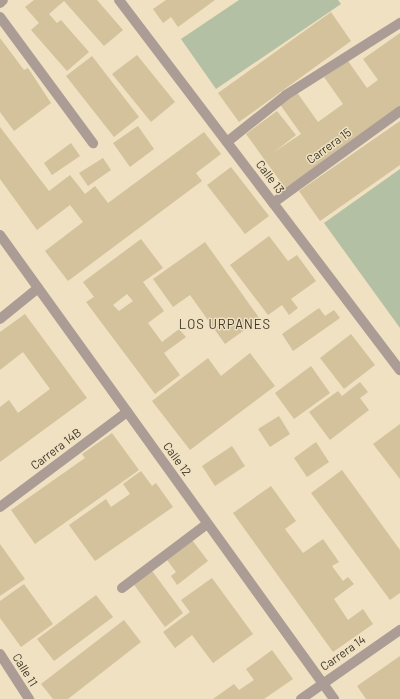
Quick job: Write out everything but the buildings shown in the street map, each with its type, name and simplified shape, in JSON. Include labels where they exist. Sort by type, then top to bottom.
[{"type":"street","points":[[0,3],[3,0]]},
{"type":"street","name":"Calle 13","points":[[119,0],[400,370]]},
{"type":"street","points":[[0,17],[93,143]]},
{"type":"street","points":[[227,142],[286,95],[400,23]]},
{"type":"street","name":"Carrera 15","points":[[273,203],[400,112]]},
{"type":"street","name":"Calle 12","points":[[0,235],[334,699]]},
{"type":"street","points":[[0,319],[38,288]]},
{"type":"street","name":"Carrera 14B","points":[[0,507],[128,412]]},
{"type":"street","points":[[122,588],[208,524]]},
{"type":"street","name":"Carrera 14","points":[[301,699],[400,630]]},
{"type":"street","name":"Calle 11","points":[[0,654],[29,699]]},
{"type":"green space","points":[[239,0],[338,0],[341,4],[216,89],[181,39]]},
{"type":"green space","points":[[400,169],[400,328],[324,223]]},
{"type":"district","name":"LOS URPANES","points":[[225,324]]}]
